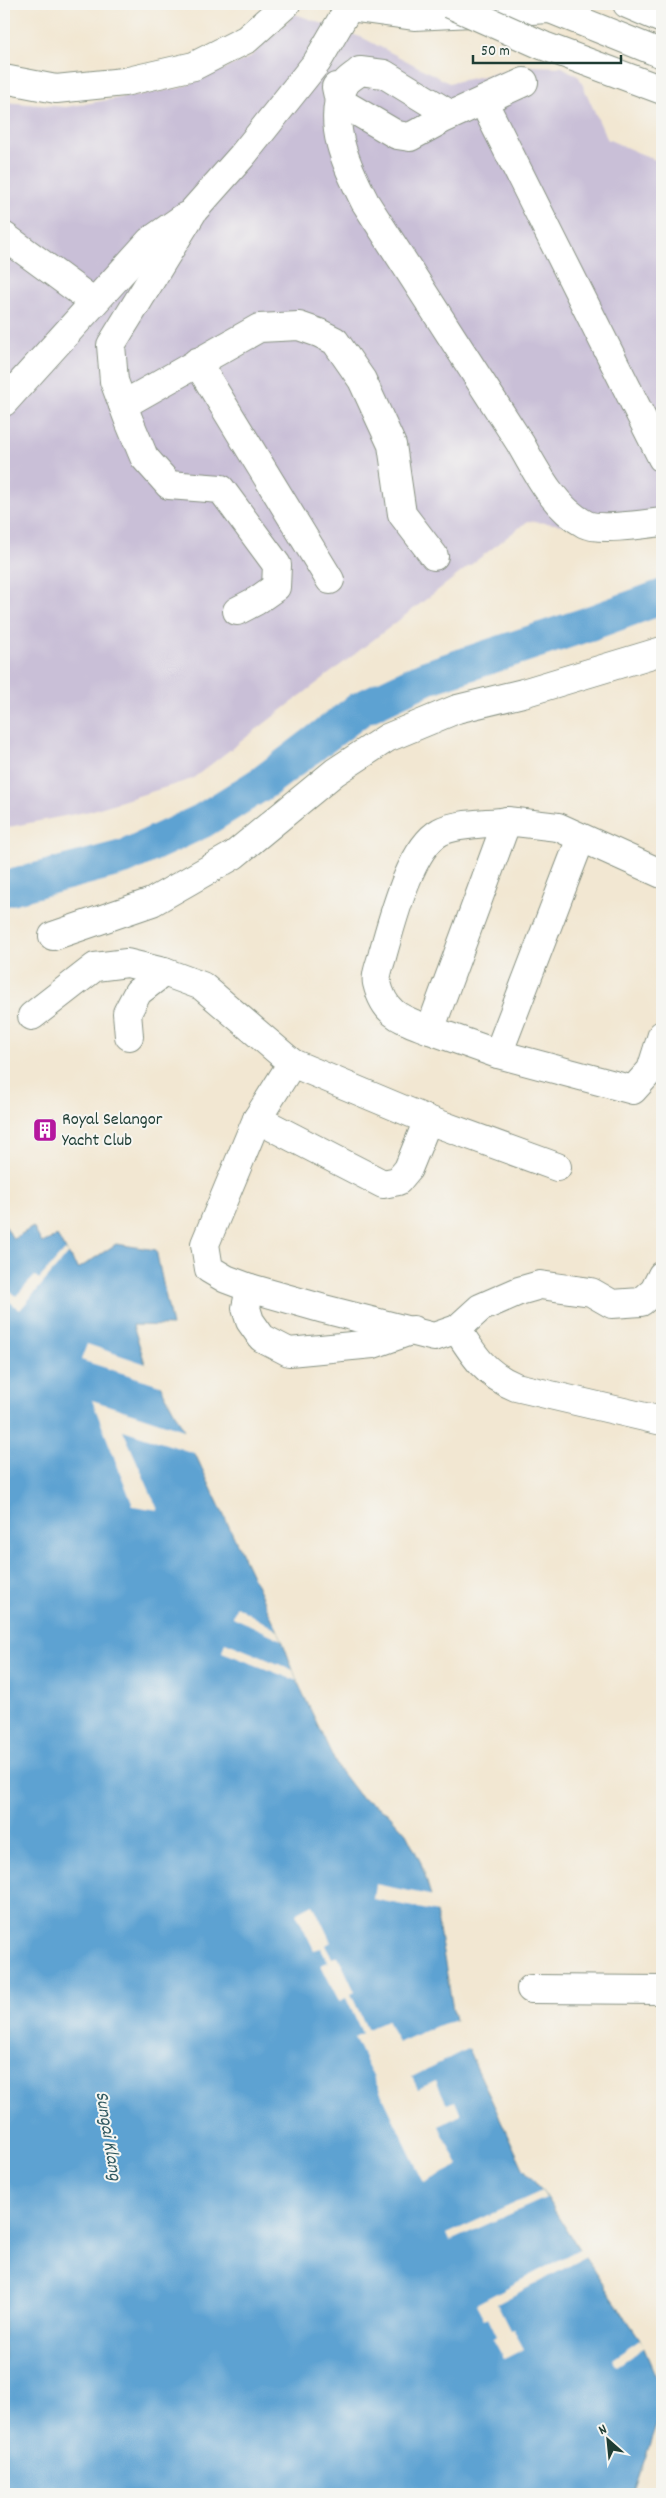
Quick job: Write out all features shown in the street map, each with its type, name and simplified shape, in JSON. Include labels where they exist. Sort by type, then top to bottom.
[{"type":"main road","points":[[4,79],[56,90],[124,82],[194,66],[247,39],[286,4]]},
{"type":"main road","points":[[450,4],[544,46],[662,90]]},
{"type":"main road","points":[[627,4],[662,19]]},
{"type":"main road","points":[[237,611],[276,587],[277,565],[221,489],[169,485],[144,457],[114,381],[111,345],[194,210],[242,156],[317,62],[348,6],[414,16],[544,6],[662,54]]},
{"type":"main road","points":[[317,62],[335,83],[339,101],[338,136],[351,174],[365,202],[520,443],[537,473],[559,503],[586,525],[623,527],[662,522]]},
{"type":"main road","points":[[339,101],[346,82],[360,71],[384,74],[451,115]]},
{"type":"main road","points":[[339,101],[397,135],[410,138],[451,115],[524,82]]},
{"type":"main road","points":[[483,101],[662,458]]},
{"type":"main road","points":[[4,402],[150,241],[194,210]]},
{"type":"main road","points":[[4,236],[94,302]]},
{"type":"main road","points":[[123,405],[258,328],[299,326],[335,341],[362,380],[392,445],[402,514],[434,556]]},
{"type":"main road","points":[[197,362],[330,580]]},
{"type":"main road","points":[[53,936],[152,902],[234,855],[335,772],[388,738],[458,709],[523,693],[662,651]]},
{"type":"main road","points":[[430,1030],[507,821]]},
{"type":"main road","points":[[662,874],[558,827],[507,821],[453,828],[440,832],[424,845],[397,903],[376,981],[384,1001],[394,1015],[498,1054],[633,1090],[651,1070],[662,1035]]},
{"type":"main road","points":[[498,1054],[582,838]]},
{"type":"main road","points":[[32,1016],[96,966],[127,963],[164,972],[202,986],[292,1063],[428,1120],[557,1167]]},
{"type":"main road","points":[[129,1036],[127,1013],[138,992],[164,972]]},
{"type":"main road","points":[[292,1063],[257,1118],[205,1244],[209,1269],[226,1279],[250,1288],[324,1309],[413,1330],[434,1337],[457,1329],[480,1308],[519,1291],[540,1285],[591,1292],[612,1304],[652,1305],[654,1291],[662,1275]]},
{"type":"main road","points":[[257,1118],[384,1184],[398,1182],[408,1169],[428,1120]]},
{"type":"main road","points":[[250,1288],[246,1308],[250,1321],[262,1338],[289,1352],[374,1344],[413,1330]]},
{"type":"main road","points":[[457,1329],[477,1359],[496,1378],[516,1387],[662,1422]]},
{"type":"main road","points":[[531,1989],[662,1990]]},
{"type":"shaded area","points":[[295,14],[363,38],[449,83],[531,66],[562,67],[579,77],[607,139],[662,163],[662,536],[528,521],[192,779],[90,811],[4,828],[4,102],[66,107],[180,88],[249,58]]},
{"type":"water","name":"Sungai Klang","points":[[4,1223],[13,1239],[33,1227],[42,1243],[57,1236],[78,1269],[116,1244],[156,1250],[172,1326],[133,1325],[145,1363],[160,1385],[184,1430],[282,1640],[297,1681],[338,1768],[360,1797],[387,1812],[406,1833],[421,1863],[436,1912],[455,2021],[523,2168],[542,2191],[640,2339],[657,2379],[661,2411],[633,2494],[4,2494]]},
{"type":"pier","points":[[65,1250],[69,1253],[20,1310],[4,1297],[4,1285],[16,1296],[35,1276],[39,1279]]},
{"type":"pier","points":[[87,1344],[149,1365],[163,1386],[81,1360]]},
{"type":"pier","points":[[92,1400],[187,1431],[197,1454],[123,1430],[158,1510],[133,1506]]},
{"type":"pier","points":[[236,1606],[278,1631],[282,1640],[233,1617]]},
{"type":"pier","points":[[225,1642],[293,1670],[297,1681],[222,1652]]},
{"type":"pier","points":[[375,1884],[434,1896],[438,1912],[373,1899]]},
{"type":"pier","points":[[313,1904],[331,1942],[326,1945],[332,1958],[338,1956],[355,1992],[351,1994],[367,2029],[387,2020],[398,2043],[436,2026],[457,2020],[469,2048],[412,2077],[418,2089],[436,2081],[447,2104],[455,2101],[461,2115],[439,2126],[458,2166],[424,2183],[354,2037],[362,2033],[346,1998],[339,2001],[321,1965],[328,1962],[321,1948],[314,1950],[296,1913]]},
{"type":"pier","points":[[542,2191],[546,2198],[450,2241],[447,2234]]},
{"type":"pier","points":[[581,2248],[588,2256],[497,2304],[510,2330],[513,2329],[524,2349],[504,2359],[493,2339],[497,2336],[488,2317],[484,2319],[476,2304]]},
{"type":"pier","points":[[640,2339],[645,2347],[617,2366],[612,2358]]},
{"type":"waterway","points":[[4,889],[125,857],[202,821],[264,782],[360,709],[425,678],[588,624],[662,597]]},
{"type":"place","name":"Royal Selangor Yacht Club","points":[[45,1130]]}]
